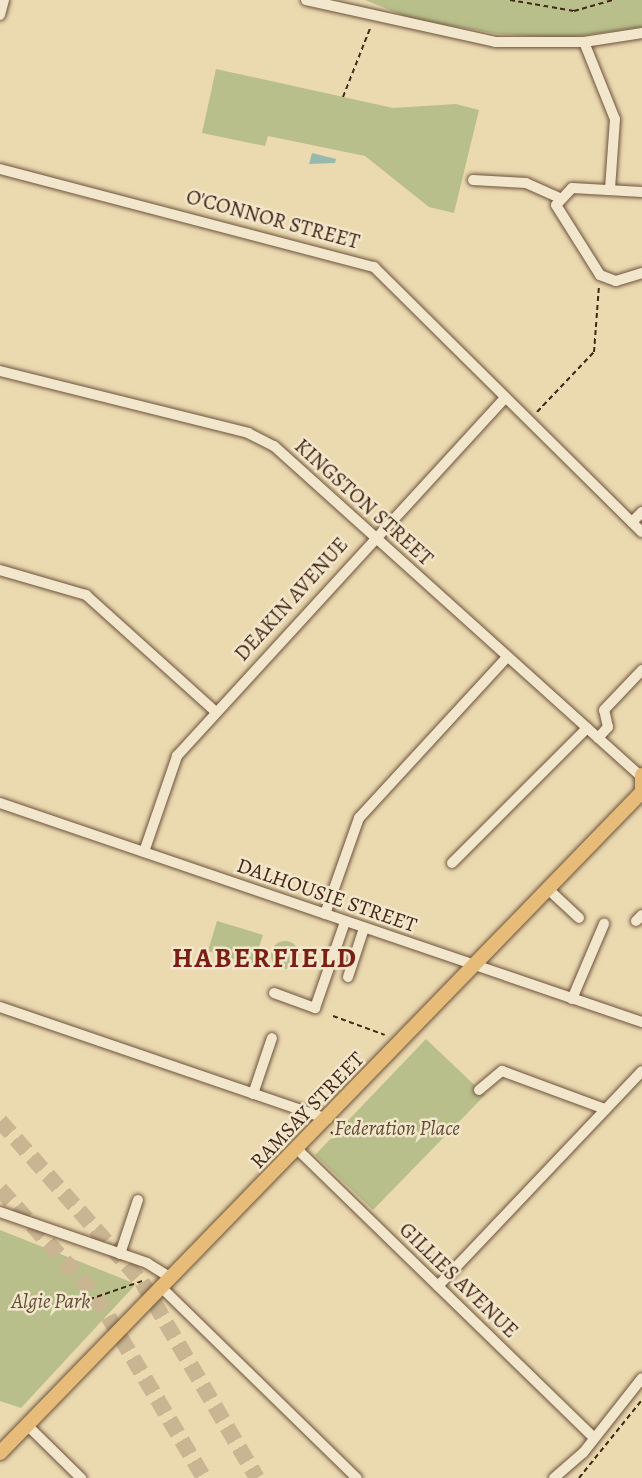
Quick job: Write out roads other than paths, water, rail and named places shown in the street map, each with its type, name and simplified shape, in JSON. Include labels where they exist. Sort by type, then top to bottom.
[{"type":"main road","points":[[641,776],[642,793]]},
{"type":"main road","name":"RAMSAY STREET","points":[[0,1453],[297,1149],[329,1126],[476,965],[642,793]]},
{"type":"street","points":[[0,15],[4,0]]},
{"type":"street","points":[[306,0],[374,18],[485,41],[584,42],[642,33]]},
{"type":"street","points":[[584,42],[615,119],[610,189]]},
{"type":"street","name":"O'CONNOR STREET","points":[[0,169],[374,267],[642,532]]},
{"type":"street","points":[[473,180],[526,183],[558,197]]},
{"type":"street","points":[[558,197],[572,188],[642,192]]},
{"type":"street","points":[[558,197],[557,214],[600,275],[616,282],[642,272]]},
{"type":"street","name":"KINGSTON STREET","points":[[0,371],[248,433],[274,446],[506,658],[641,776]]},
{"type":"street","name":"DEAKIN AVENUE","points":[[144,852],[177,755],[374,536],[505,398]]},
{"type":"street","points":[[632,522],[642,512]]},
{"type":"street","points":[[0,570],[86,595],[215,711]]},
{"type":"street","points":[[326,914],[359,818],[506,658]]},
{"type":"street","points":[[598,738],[608,727],[604,710],[642,670]]},
{"type":"street","points":[[452,863],[587,728]]},
{"type":"street","name":"DALHOUSIE STREET","points":[[0,803],[642,1023]]},
{"type":"street","points":[[549,890],[579,918]]},
{"type":"street","points":[[274,993],[315,1007],[345,922]]},
{"type":"street","points":[[572,999],[604,924]]},
{"type":"street","points":[[348,977],[364,928]]},
{"type":"street","points":[[0,1007],[253,1094],[329,1126]]},
{"type":"street","points":[[253,1094],[272,1038]]},
{"type":"street","points":[[479,1090],[502,1071],[605,1109]]},
{"type":"street","points":[[438,1286],[642,1071]]},
{"type":"street","name":"GILLIES AVENUE","points":[[297,1149],[594,1438]]},
{"type":"street","points":[[120,1254],[138,1200]]},
{"type":"street","points":[[0,1212],[120,1254],[167,1283],[357,1478]]},
{"type":"street","points":[[554,1478],[594,1438],[641,1383]]},
{"type":"street","points":[[27,1425],[81,1478]]},
{"type":"tunnel","points":[[0,1121],[142,1282],[257,1478]]},
{"type":"tunnel","points":[[0,1189],[96,1296],[204,1478]]},
{"type":"district","name":"HABERFIELD","points":[[265,958]]},
{"type":"park label","name":"Federation Place","points":[[397,1128]]},
{"type":"park label","name":"Algie Park","points":[[51,1301]]}]
